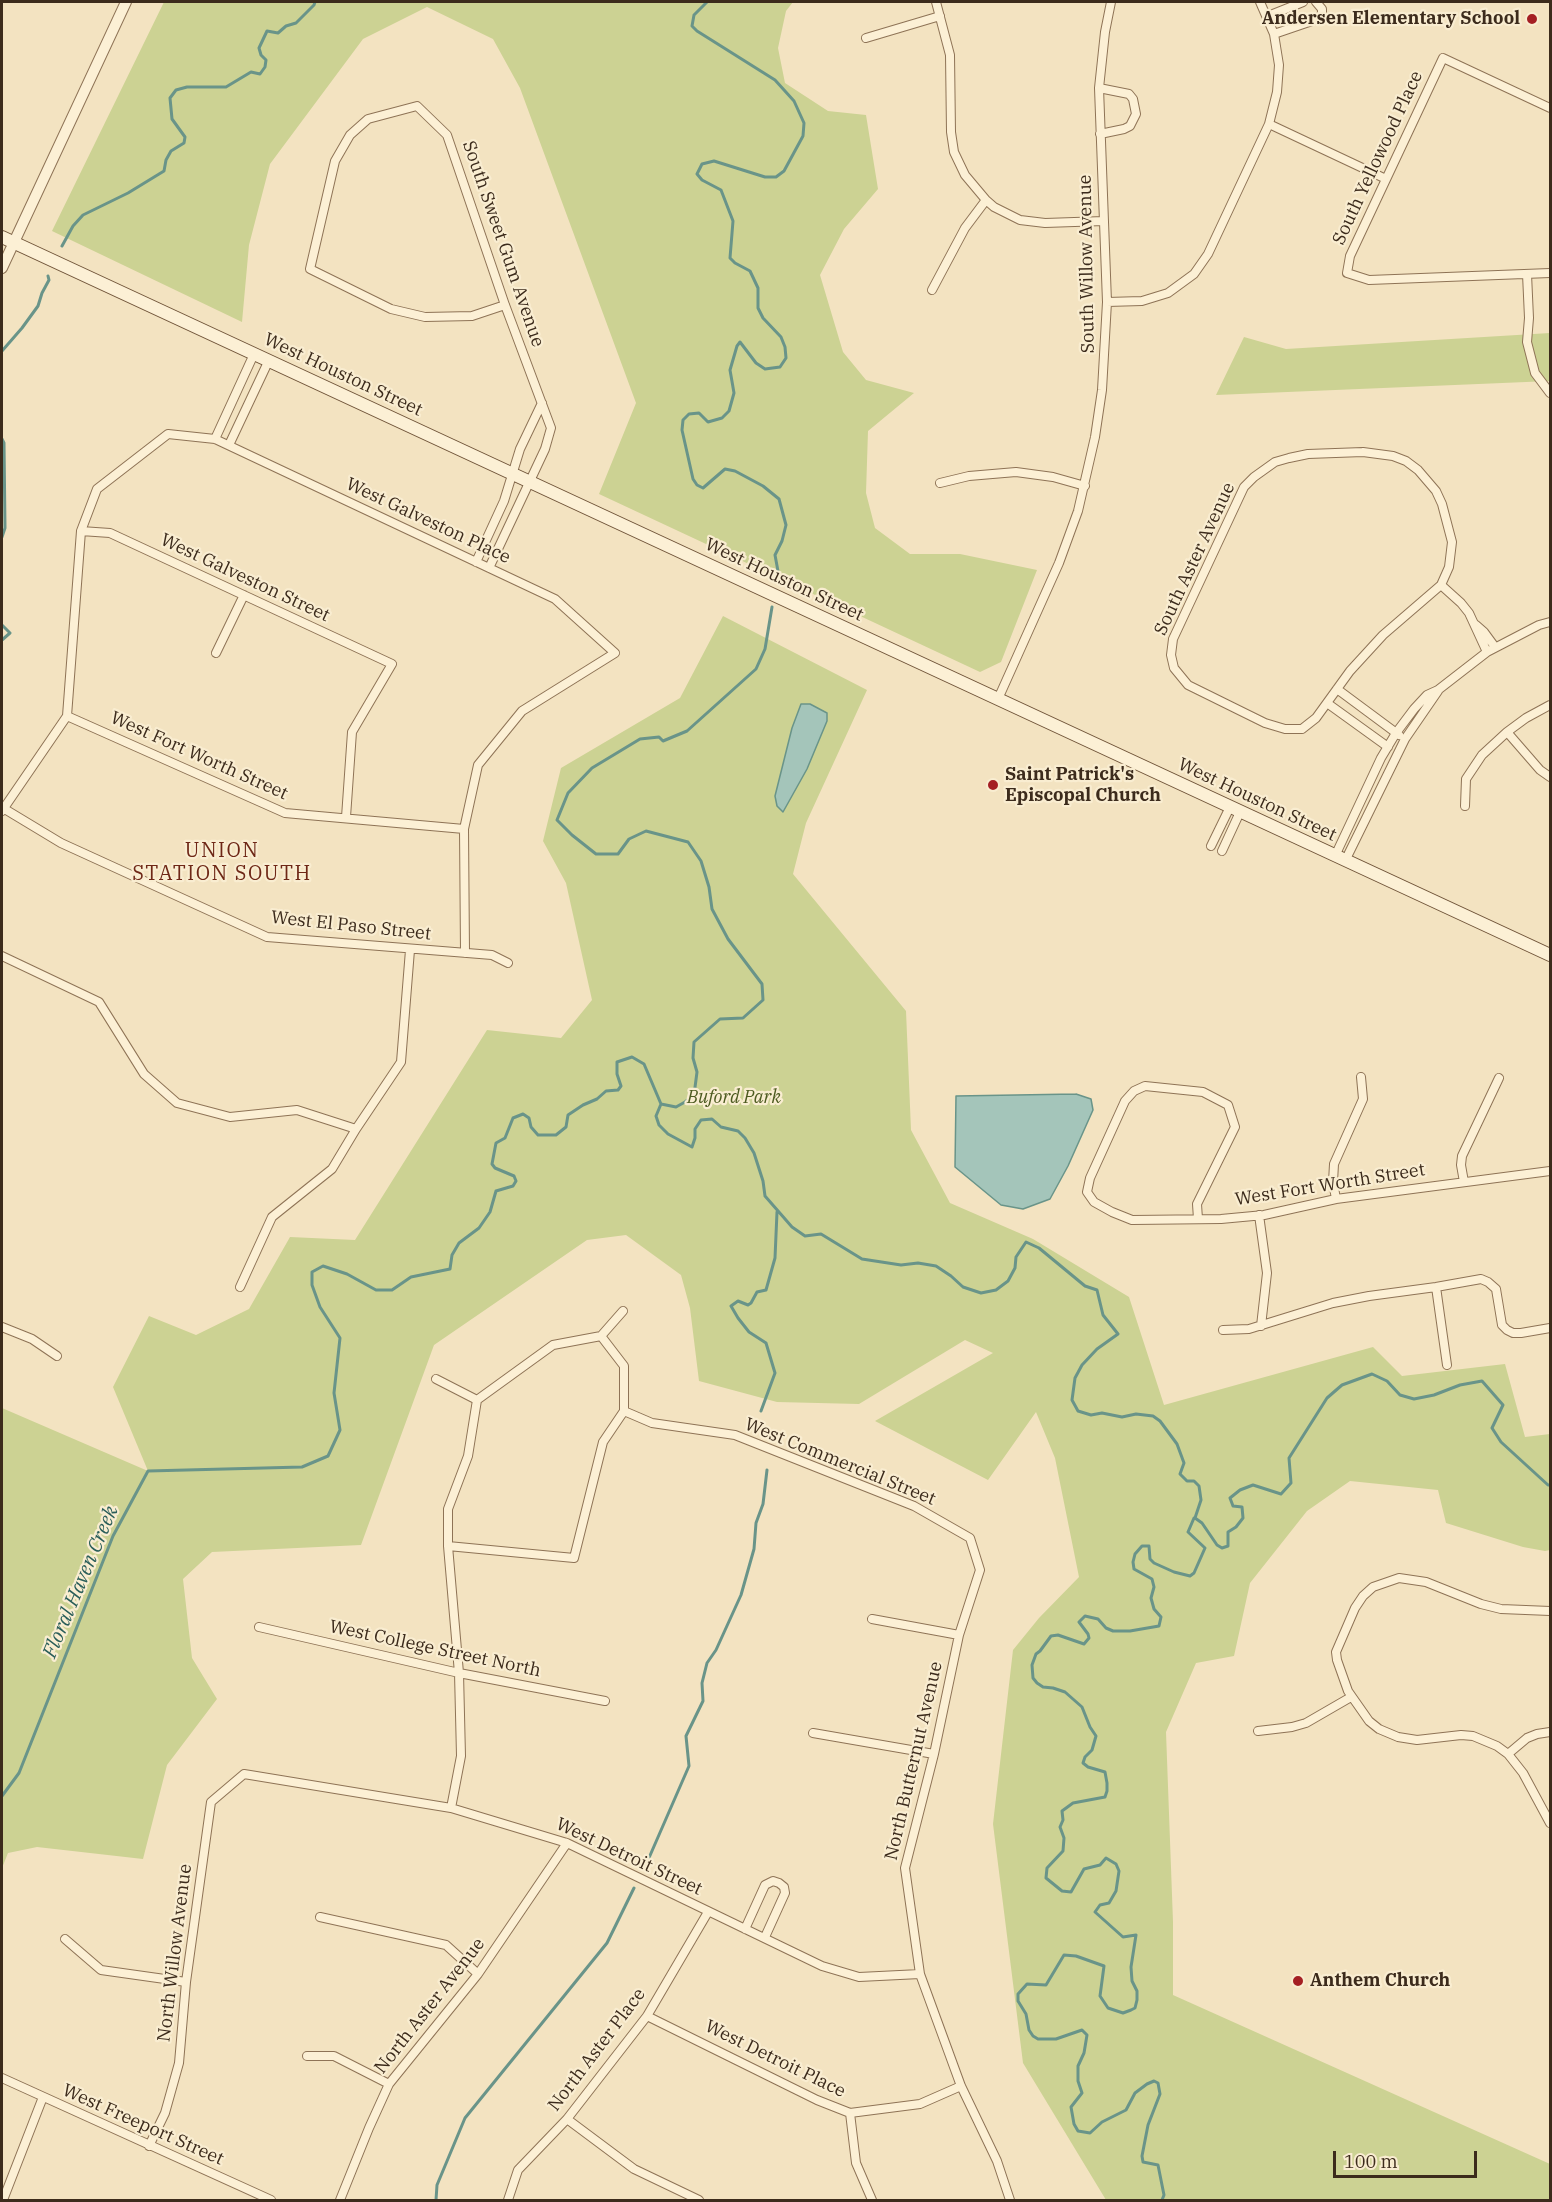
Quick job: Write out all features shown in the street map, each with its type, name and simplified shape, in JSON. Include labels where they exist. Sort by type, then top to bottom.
[{"type":"main road","name":"West Houston Street","points":[[2,237],[1551,956]]},
{"type":"street","points":[[2,268],[126,2]]},
{"type":"street","points":[[936,2],[950,55],[951,132],[954,152],[965,175],[986,200],[1004,212],[1027,221],[1045,223],[1104,221]]},
{"type":"street","name":"South Willow Avenue","points":[[998,699],[1055,573],[1085,486],[1102,390],[1107,303],[1099,88],[1111,2]]},
{"type":"street","points":[[1107,303],[1155,298],[1175,290],[1194,274],[1208,255],[1273,112],[1279,76],[1274,34],[1260,2]]},
{"type":"street","points":[[1268,16],[1303,2]]},
{"type":"street","points":[[1274,34],[1318,19],[1322,9],[1316,2]]},
{"type":"street","points":[[866,38],[940,16]]},
{"type":"street","name":"South Yellowood Place","points":[[1527,274],[1369,280],[1347,273],[1350,256],[1443,58],[1551,108]]},
{"type":"street","points":[[1099,88],[1129,94],[1134,99],[1136,114],[1130,126],[1100,134]]},
{"type":"street","name":"South Sweet Gum Avenue","points":[[489,568],[545,449],[551,428],[505,305],[447,135],[417,106],[368,119],[350,135],[335,161],[310,269],[391,309],[425,318],[472,316],[505,305]]},
{"type":"street","points":[[1269,124],[1386,179]]},
{"type":"street","points":[[932,291],[965,228],[986,200]]},
{"type":"street","points":[[1551,273],[1527,274],[1529,318],[1527,342],[1535,373],[1551,393]]},
{"type":"street","points":[[215,439],[254,354]]},
{"type":"street","points":[[229,445],[269,360]]},
{"type":"street","points":[[476,562],[504,501],[520,449],[542,403]]},
{"type":"street","name":"West Galveston Place","points":[[68,716],[81,531],[98,489],[168,434],[215,439],[555,600],[615,653],[522,711],[478,765],[464,830]]},
{"type":"street","name":"South Aster Avenue","points":[[1327,703],[1316,718],[1302,729],[1285,729],[1265,723],[1188,685],[1174,668],[1171,655],[1173,639],[1244,487],[1275,462],[1308,454],[1377,453],[1406,461],[1418,470],[1436,491],[1449,527],[1452,542],[1451,554],[1449,567],[1441,585]]},
{"type":"street","points":[[940,483],[978,475],[1016,472],[1053,477],[1085,486]]},
{"type":"street","name":"West Galveston Street","points":[[81,531],[110,533],[392,664],[352,732],[346,817]]},
{"type":"street","points":[[1388,747],[1327,703],[1350,671],[1383,635],[1441,585],[1461,603],[1495,647]]},
{"type":"street","points":[[216,653],[244,596]]},
{"type":"street","points":[[1340,858],[1388,747],[1396,733],[1427,695],[1438,690],[1495,647],[1539,625],[1551,622]]},
{"type":"street","points":[[1476,625],[1478,636],[1487,652]]},
{"type":"street","points":[[1337,689],[1405,739]]},
{"type":"street","points":[[1340,858],[1405,739],[1438,690]]},
{"type":"street","points":[[1465,806],[1466,779],[1482,755],[1526,718],[1551,705]]},
{"type":"street","points":[[2,810],[68,716]]},
{"type":"street","name":"West Fort Worth Street","points":[[68,716],[285,813],[464,830]]},
{"type":"street","points":[[1368,733],[1377,720]]},
{"type":"street","points":[[1508,732],[1540,770],[1551,777]]},
{"type":"street","points":[[1211,846],[1235,809]]},
{"type":"street","points":[[1222,851],[1235,809]]},
{"type":"street","name":"West El Paso Street","points":[[2,810],[61,843],[267,937],[492,955],[508,963]]},
{"type":"street","points":[[464,830],[465,953]]},
{"type":"street","points":[[240,1287],[272,1218],[332,1169],[401,1062],[410,950]]},
{"type":"street","points":[[2,957],[99,1002],[144,1074],[177,1103],[230,1117],[297,1110],[356,1129]]},
{"type":"street","points":[[1336,1199],[1333,1182],[1334,1164],[1363,1099],[1361,1077]]},
{"type":"street","points":[[1464,1182],[1462,1156],[1499,1078]]},
{"type":"street","name":"West Fort Worth Street","points":[[1198,1219],[1197,1204],[1235,1127],[1228,1105],[1203,1092],[1145,1086],[1134,1090],[1125,1101],[1094,1168],[1088,1192],[1094,1202],[1132,1220],[1198,1219],[1259,1215],[1336,1199],[1551,1171]]},
{"type":"street","points":[[1259,1215],[1267,1273],[1261,1326]]},
{"type":"street","points":[[1223,1330],[1249,1329],[1333,1303],[1481,1279],[1496,1289],[1502,1325],[1507,1330],[1521,1333],[1551,1328]]},
{"type":"street","points":[[1436,1287],[1447,1365]]},
{"type":"street","points":[[451,1808],[461,1756],[459,1673],[448,1546],[448,1509],[468,1456],[477,1400],[553,1346],[601,1336],[623,1311]]},
{"type":"street","points":[[2,1327],[32,1339],[57,1356]]},
{"type":"street","points":[[448,1546],[574,1558],[603,1442],[624,1411],[624,1366],[601,1336]]},
{"type":"street","points":[[436,1379],[477,1400]]},
{"type":"street","name":"West Commercial Street","points":[[624,1411],[652,1423],[735,1435],[914,1506],[970,1538]]},
{"type":"street","name":"North Butternut Avenue","points":[[970,1538],[980,1570],[959,1635],[934,1754],[905,1868],[920,1974],[960,2086],[997,2161],[1010,2200]]},
{"type":"street","points":[[1551,1611],[1501,1609],[1481,1604],[1426,1582],[1399,1578],[1373,1587],[1363,1596],[1355,1608],[1339,1645],[1337,1660],[1351,1697],[1369,1721],[1390,1735],[1417,1740],[1461,1735],[1473,1736],[1497,1746],[1508,1754],[1523,1773],[1551,1823]]},
{"type":"street","points":[[873,1619],[959,1635]]},
{"type":"street","name":"West College Street North","points":[[259,1627],[459,1673],[605,1701]]},
{"type":"street","points":[[1258,1731],[1306,1723],[1351,1697]]},
{"type":"street","points":[[1508,1754],[1527,1738],[1551,1732]]},
{"type":"street","points":[[813,1733],[934,1754]]},
{"type":"street","name":"West Detroit Street","points":[[244,1774],[451,1808],[567,1843],[822,1966],[859,1977],[920,1974]]},
{"type":"street","name":"North Willow Avenue","points":[[149,2146],[165,2112],[179,2063],[186,1982],[211,1802],[244,1774]]},
{"type":"street","name":"North Aster Avenue","points":[[340,2200],[389,2084],[478,1974],[567,1843]]},
{"type":"street","points":[[745,1929],[765,1885],[773,1881],[779,1883],[784,1887],[785,1893],[765,1937]]},
{"type":"street","name":"North Aster Place","points":[[508,2200],[518,2170],[567,2120],[647,2016],[708,1912]]},
{"type":"street","points":[[320,1917],[446,1945],[478,1974]]},
{"type":"street","points":[[65,1939],[101,1970],[186,1982]]},
{"type":"street","name":"West Detroit Place","points":[[647,2016],[818,2100],[850,2113],[920,2104],[960,2086]]},
{"type":"street","points":[[307,2056],[334,2056],[389,2084]]},
{"type":"street","name":"West Freeport Street","points":[[2,2078],[272,2200]]},
{"type":"street","points":[[3,2200],[43,2097]]},
{"type":"street","points":[[850,2113],[856,2163],[872,2200]]},
{"type":"street","points":[[567,2120],[634,2169],[699,2200]]},
{"type":"green space","points":[[164,2],[793,2],[786,11],[778,48],[785,83],[828,111],[866,115],[878,189],[844,229],[820,275],[843,352],[866,380],[914,393],[868,431],[866,493],[875,528],[910,554],[960,554],[1037,570],[1001,662],[980,672],[599,494],[636,403],[520,88],[493,39],[427,7],[363,39],[270,164],[249,245],[242,322],[52,231]]},
{"type":"green space","points":[[1550,333],[1550,381],[1216,395],[1244,337],[1286,349]]},
{"type":"green space","name":"Buford Park","points":[[723,616],[867,690],[806,823],[793,874],[906,1011],[911,1130],[950,1203],[1033,1239],[1129,1297],[1164,1405],[1373,1347],[1402,1376],[1505,1364],[1525,1437],[1550,1434],[1550,1550],[1523,1547],[1446,1523],[1438,1490],[1350,1481],[1307,1511],[1250,1583],[1234,1656],[1196,1663],[1166,1732],[1173,1922],[1173,1995],[1550,2164],[1550,2200],[1106,2200],[1023,2063],[993,1824],[1013,1650],[1039,1618],[1079,1577],[1055,1458],[1036,1412],[988,1480],[875,1421],[993,1353],[965,1340],[859,1404],[777,1402],[699,1381],[690,1308],[681,1275],[626,1235],[587,1240],[434,1345],[361,1545],[212,1552],[183,1579],[192,1658],[217,1699],[167,1765],[143,1859],[37,1847],[8,1853],[2,1868],[2,1408],[148,1471],[113,1387],[149,1316],[196,1335],[249,1309],[290,1237],[355,1240],[487,1030],[561,1038],[592,1000],[566,883],[543,841],[561,768],[680,698]]},
{"type":"water","points":[[801,704],[810,704],[827,713],[827,721],[807,769],[783,812],[777,806],[775,796],[792,728]]},
{"type":"water","points":[[1076,1094],[1091,1099],[1093,1110],[1068,1166],[1050,1199],[1023,1209],[1001,1205],[955,1167],[956,1096]]},
{"type":"waterway","points":[[62,246],[73,226],[83,215],[128,193],[164,171],[171,151],[184,143],[185,137],[172,119],[170,98],[176,90],[187,87],[226,87],[251,72],[260,74],[265,67],[266,60],[259,48],[267,31],[278,33],[286,26],[296,23],[315,2]]},
{"type":"waterway","points":[[707,2],[694,15],[692,26],[775,80],[794,101],[804,123],[803,136],[784,171],[776,177],[765,177],[714,161],[702,164],[697,174],[702,180],[721,190],[733,221],[730,258],[750,271],[758,288],[758,308],[763,318],[781,337],[786,358],[780,367],[765,369],[756,363],[740,342],[730,370],[734,393],[729,411],[722,418],[708,422],[699,413],[689,414],[683,420],[682,430],[693,479],[697,485],[703,488],[725,469],[735,471],[763,486],[779,499],[786,525],[775,555],[780,582]]},
{"type":"waterway","points":[[2,351],[38,306],[49,280],[48,276]]},
{"type":"waterway","points":[[2,439],[4,443],[5,528],[2,537]]},
{"type":"waterway","points":[[772,607],[765,649],[756,669],[687,731],[663,741],[659,737],[640,739],[592,768],[568,793],[557,820],[596,854],[618,854],[629,839],[646,831],[688,842],[701,861],[709,887],[712,909],[728,939],[762,984],[763,1000],[743,1018],[720,1019],[694,1042],[693,1058],[697,1072],[694,1095],[676,1107],[661,1104],[656,1116],[659,1125],[668,1134],[692,1147],[695,1129],[701,1120],[712,1119],[721,1127],[738,1131],[754,1153],[765,1196],[792,1227],[805,1236],[821,1234],[862,1259],[901,1265],[918,1263],[936,1266],[963,1287],[981,1293],[996,1290],[1008,1281],[1015,1268],[1016,1257],[1026,1242],[1039,1248],[1085,1286],[1097,1290],[1103,1315],[1118,1334],[1097,1349],[1082,1365],[1075,1378],[1072,1400],[1078,1411],[1091,1415],[1102,1413],[1122,1417],[1136,1414],[1153,1416],[1160,1421],[1177,1444],[1184,1463],[1180,1474],[1187,1481],[1194,1481],[1199,1486],[1201,1500],[1195,1518],[1202,1523],[1217,1545],[1222,1548],[1228,1546],[1228,1532],[1236,1527],[1243,1518],[1242,1507],[1233,1506],[1230,1498],[1240,1490],[1253,1485],[1281,1494],[1291,1483],[1289,1458],[1327,1398],[1342,1385],[1372,1374],[1387,1381],[1400,1395],[1414,1399],[1482,1381],[1503,1405],[1492,1428],[1501,1442],[1550,1485]]},
{"type":"waterway","points":[[2,625],[10,633],[2,640]]},
{"type":"waterway","name":"Floral Haven Creek","points":[[2,1796],[19,1773],[113,1536],[148,1471],[302,1467],[328,1456],[340,1430],[334,1393],[340,1338],[320,1307],[312,1285],[312,1272],[323,1266],[347,1274],[376,1290],[392,1290],[411,1277],[450,1269],[452,1255],[459,1243],[479,1228],[490,1212],[496,1191],[513,1186],[516,1181],[514,1176],[495,1168],[492,1164],[496,1143],[505,1138],[513,1118],[523,1114],[529,1118],[531,1127],[538,1135],[556,1135],[566,1127],[568,1115],[597,1099],[606,1091],[618,1090],[621,1086],[617,1074],[617,1062],[632,1057],[644,1064],[661,1104]]},
{"type":"waterway","points":[[761,1411],[775,1373],[766,1343],[749,1332],[731,1306],[738,1301],[748,1305],[757,1292],[766,1290],[775,1258],[777,1212]]},
{"type":"waterway","points":[[645,1867],[689,1766],[686,1736],[703,1701],[702,1683],[707,1663],[716,1650],[741,1595],[754,1549],[756,1523],[763,1504],[767,1470]]},
{"type":"waterway","points":[[1162,2200],[1164,2195],[1158,2165],[1143,2162],[1142,2156],[1148,2125],[1160,2094],[1158,2083],[1154,2081],[1147,2084],[1135,2093],[1126,2110],[1102,2122],[1090,2133],[1078,2131],[1074,2124],[1071,2107],[1082,2093],[1078,2081],[1078,2066],[1084,2053],[1087,2035],[1082,2030],[1056,2039],[1038,2039],[1029,2030],[1026,2014],[1018,2001],[1018,1994],[1027,1984],[1046,1985],[1064,1955],[1076,1956],[1104,1966],[1100,1996],[1108,2008],[1123,2013],[1135,2008],[1137,2000],[1131,1967],[1136,1935],[1123,1937],[1095,1912],[1100,1905],[1109,1903],[1116,1891],[1119,1871],[1116,1864],[1106,1858],[1100,1865],[1084,1869],[1071,1892],[1062,1891],[1046,1878],[1047,1868],[1063,1851],[1064,1838],[1060,1827],[1063,1820],[1062,1811],[1073,1803],[1105,1797],[1107,1783],[1105,1772],[1088,1767],[1083,1763],[1092,1750],[1096,1736],[1082,1707],[1065,1692],[1043,1687],[1037,1683],[1033,1678],[1032,1665],[1036,1654],[1051,1636],[1058,1635],[1084,1644],[1089,1638],[1079,1622],[1085,1616],[1098,1619],[1106,1628],[1113,1631],[1130,1631],[1159,1626],[1161,1617],[1154,1609],[1151,1598],[1154,1587],[1152,1579],[1134,1569],[1135,1554],[1142,1546],[1149,1546],[1150,1559],[1154,1563],[1190,1576],[1194,1573],[1205,1548],[1188,1532],[1194,1518]]},
{"type":"waterway","points":[[436,2200],[437,2185],[465,2118],[607,1943],[634,1888]]},
{"type":"place","name":"Andersen Elementary School","points":[[1532,19]]},
{"type":"place","name":"Saint Patrick's Episcopal Church","points":[[993,785]]},
{"type":"place","name":"Anthem Church","points":[[1298,1981]]},
{"type":"district","name":"UNION STATION SOUTH","points":[[222,862]]}]
